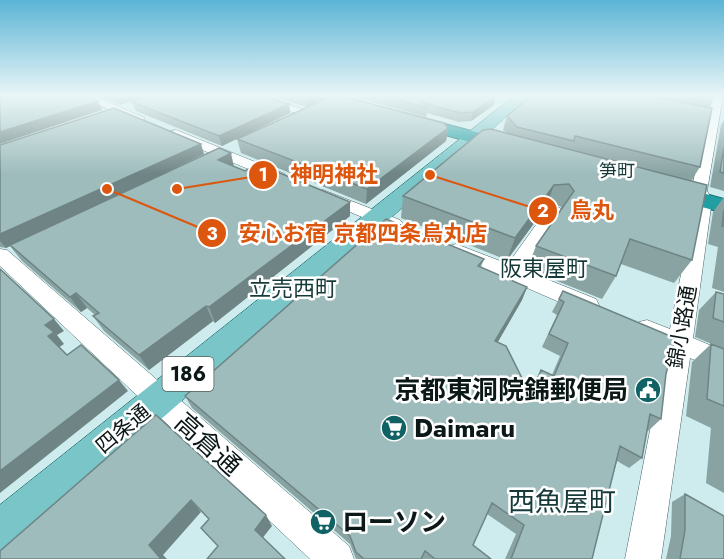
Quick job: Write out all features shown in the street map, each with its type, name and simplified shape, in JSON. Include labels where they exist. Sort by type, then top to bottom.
[{"type":"highway","points":[[430,122],[536,151]]},
{"type":"highway","points":[[651,182],[713,199]]},
{"type":"main road","name":"四条通","points":[[0,532],[489,122]]},
{"type":"street","points":[[148,122],[410,231]]},
{"type":"street","name":"錦小路通","points":[[642,559],[679,343],[713,199],[713,122]]},
{"type":"street","points":[[204,162],[241,144]]},
{"type":"street","points":[[512,273],[554,212]]},
{"type":"street","points":[[441,244],[606,312]]},
{"type":"street","name":"高倉通","points":[[7,256],[158,400],[336,559]]},
{"type":"street","points":[[627,321],[724,362]]},
{"type":"building","points":[[0,122],[31,122],[0,132]]},
{"type":"building","points":[[71,122],[148,122],[201,144],[0,234],[0,145]]},
{"type":"building","points":[[183,122],[249,122],[219,136]]},
{"type":"building","points":[[274,122],[441,122],[448,128],[367,189],[237,139]]},
{"type":"building","points":[[513,122],[709,122],[700,167],[575,136],[574,141],[517,127]]},
{"type":"building","points":[[491,129],[707,185],[692,260],[630,239],[616,276],[536,246],[574,191],[569,184],[554,185],[515,238],[403,196],[483,130]]},
{"type":"building","points":[[724,147],[724,173],[720,172]]},
{"type":"building","points":[[219,148],[231,153],[218,160],[245,171],[258,164],[350,202],[209,307],[206,306],[139,355],[93,316],[99,313],[76,293],[70,297],[10,245]]},
{"type":"building","name":"Daimaru","points":[[386,219],[484,259],[478,266],[527,287],[495,341],[506,346],[531,396],[541,370],[554,376],[568,343],[549,334],[564,302],[559,299],[563,291],[675,338],[666,374],[661,419],[650,414],[642,458],[620,446],[592,559],[511,559],[524,525],[492,503],[473,545],[491,559],[435,559],[425,551],[421,559],[364,559],[356,552],[350,536],[185,396]]},
{"type":"building","points":[[0,269],[54,319],[45,325],[54,332],[48,336],[67,355],[81,345],[119,380],[0,471]]},
{"type":"building","points":[[716,292],[724,294],[724,322],[713,318]]},
{"type":"building","points":[[711,344],[724,349],[724,406],[707,399]]},
{"type":"building","points":[[156,415],[266,515],[255,530],[285,559],[207,559],[218,546],[201,528],[209,519],[191,500],[149,545],[161,559],[0,559],[0,551]]},
{"type":"building","points":[[685,494],[724,516],[724,559],[680,559],[685,530]]},
{"type":"place","name":"烏丸","points":[[430,175]]},
{"type":"place","name":"安心お宿 京都四条烏丸店","points":[[107,189]]},
{"type":"place","name":"神明神社","points":[[177,189]]},
{"type":"place","name":"京都東洞院錦郵便局","points":[[648,390]]},
{"type":"place","name":"Daimaru","points":[[394,428]]},
{"type":"place","name":"ローソン","points":[[323,522]]},
{"type":"district","name":"笋町","points":[[617,171]]},
{"type":"district","name":"阪東屋町","points":[[544,268]]},
{"type":"district","name":"立売西町","points":[[293,288]]},
{"type":"district","name":"西魚屋町","points":[[562,502]]}]
